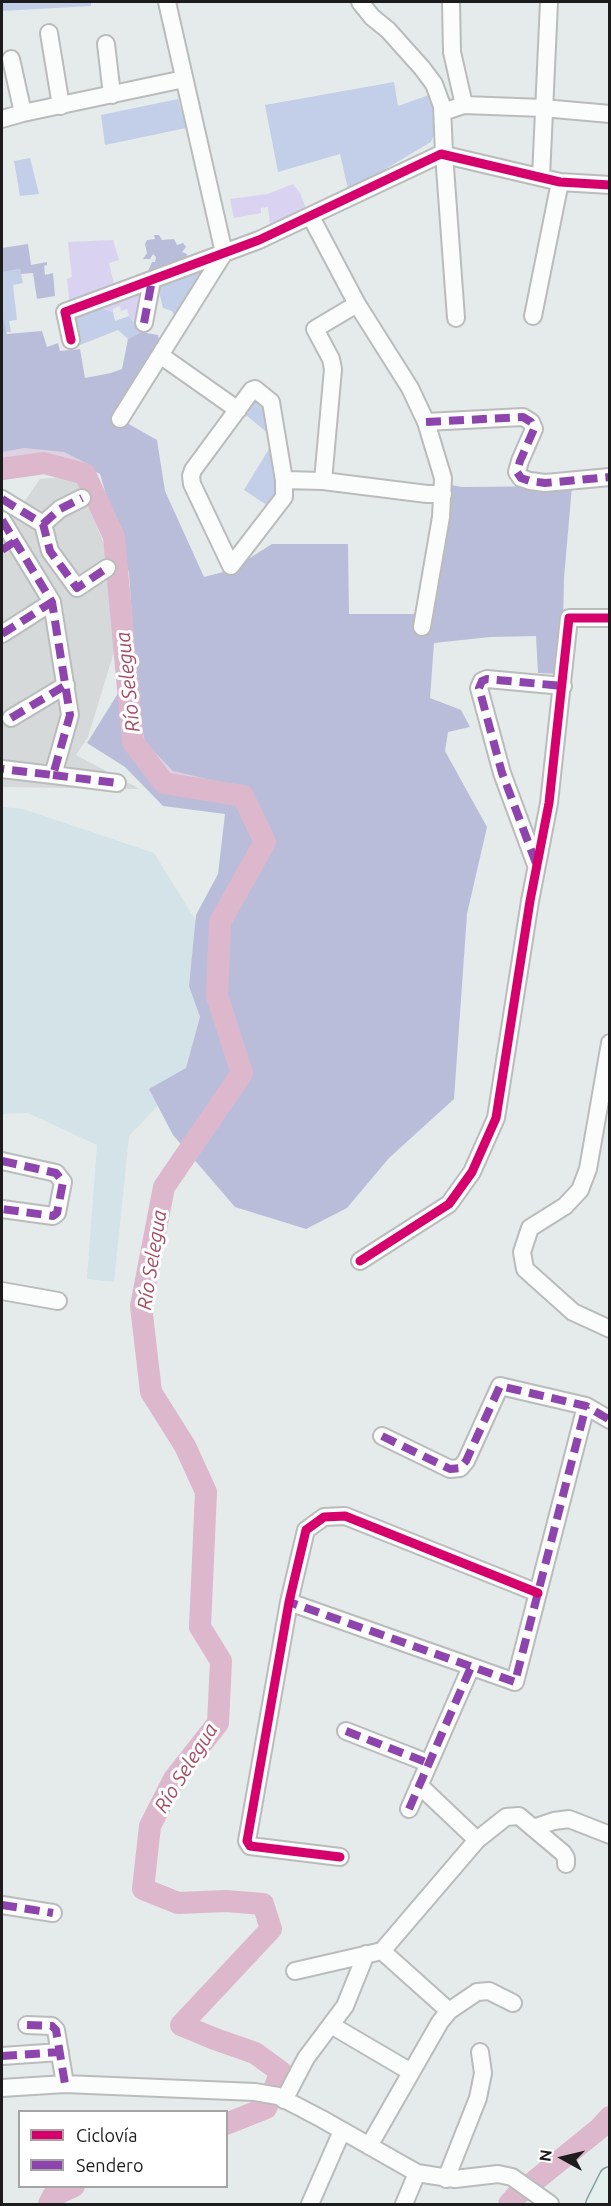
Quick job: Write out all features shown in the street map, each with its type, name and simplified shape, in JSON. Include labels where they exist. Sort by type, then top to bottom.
[{"type":"main road","points":[[597,2205],[609,2178]]},
{"type":"street","points":[[120,418],[224,253],[167,2]]},
{"type":"street","points":[[360,2],[372,17],[388,30],[434,84],[443,112],[456,318]]},
{"type":"street","points":[[451,2],[452,52],[464,105]]},
{"type":"street","points":[[541,177],[549,2]]},
{"type":"street","points":[[49,33],[61,106]]},
{"type":"street","points":[[106,44],[112,95]]},
{"type":"street","points":[[11,59],[23,113]]},
{"type":"street","points":[[2,119],[184,79]]},
{"type":"street","points":[[443,112],[464,105],[543,108],[609,114]]},
{"type":"street","points":[[71,340],[65,312],[224,253],[311,216],[444,154],[560,182],[609,185]]},
{"type":"street","points":[[534,316],[560,182]]},
{"type":"street","points":[[311,216],[357,304],[410,388],[426,422],[443,478],[441,517],[422,627]]},
{"type":"street","points":[[144,323],[152,280]]},
{"type":"street","points":[[323,481],[333,369],[331,359],[315,329],[357,304]]},
{"type":"street","points":[[160,355],[238,410]]},
{"type":"street","points":[[254,389],[271,402],[284,480],[283,501],[232,566],[230,565],[192,484],[191,476],[254,389]]},
{"type":"street","points":[[426,422],[523,417],[531,422],[534,429],[517,472],[521,478],[530,482],[545,483],[609,477]]},
{"type":"street","points":[[284,480],[323,481],[442,494]]},
{"type":"street","points":[[43,524],[60,509],[82,498]]},
{"type":"street","points":[[2,499],[43,524],[50,551],[77,588],[107,568]]},
{"type":"street","points":[[2,520],[8,546],[52,602],[70,715],[53,775]]},
{"type":"street","points":[[2,634],[52,602]]},
{"type":"street","points":[[360,1261],[449,1204],[465,1184],[496,1118],[549,802],[569,617],[609,618]]},
{"type":"street","points":[[537,866],[501,773],[478,688],[482,681],[487,679],[563,686]]},
{"type":"street","points":[[11,718],[66,685]]},
{"type":"street","points":[[2,770],[117,783]]},
{"type":"street","points":[[609,1043],[588,1169],[580,1190],[565,1206],[530,1228],[522,1252],[525,1269],[573,1312],[609,1329]]},
{"type":"street","points":[[2,1161],[56,1173],[63,1182],[57,1213],[53,1216],[2,1209]]},
{"type":"street","points":[[2,1291],[58,1301]]},
{"type":"street","points":[[382,1436],[450,1469],[460,1468],[466,1461],[500,1386],[586,1406],[609,1420]]},
{"type":"street","points":[[289,1602],[515,1682],[586,1406]]},
{"type":"street","points":[[340,1857],[250,1846],[247,1841],[289,1602],[306,1530],[324,1517],[345,1516],[538,1593]]},
{"type":"street","points":[[409,1809],[471,1666]]},
{"type":"street","points":[[346,1731],[428,1763]]},
{"type":"street","points":[[419,1785],[477,1840]]},
{"type":"street","points":[[295,1971],[382,1951],[477,1840],[506,1817],[519,1816],[563,1852],[566,1864]]},
{"type":"street","points":[[533,1828],[569,1819],[609,1835]]},
{"type":"street","points":[[2,1905],[53,1913]]},
{"type":"street","points":[[382,1951],[449,2011]]},
{"type":"street","points":[[281,2098],[306,2058],[345,2006],[366,1954]]},
{"type":"street","points":[[369,2146],[440,2022],[449,2011],[477,1992],[489,1991],[513,2004]]},
{"type":"street","points":[[27,2025],[52,2026],[56,2030],[64,2084]]},
{"type":"street","points":[[331,2025],[411,2073]]},
{"type":"street","points":[[2,2056],[60,2052]]},
{"type":"street","points":[[446,2179],[478,2098],[483,2073],[480,2052]]},
{"type":"street","points":[[2,2088],[64,2084],[255,2092],[281,2098],[417,2173],[446,2179],[498,2174],[512,2177],[544,2200]]},
{"type":"street","points":[[310,2205],[342,2132]]},
{"type":"street","points":[[404,2205],[417,2173]]},
{"type":"shaded area","points":[[2,2],[91,2],[91,6],[2,11]]},
{"type":"shaded area","points":[[394,82],[398,106],[432,94],[438,125],[431,142],[348,189],[340,154],[278,172],[265,105]]},
{"type":"shaded area","points":[[178,99],[186,128],[105,145],[101,115]]},
{"type":"shaded area","points":[[30,158],[39,194],[20,196],[14,161]]},
{"type":"shaded area","points":[[293,184],[300,193],[307,211],[293,219],[270,225],[268,207],[261,208],[261,213],[234,218],[230,199],[268,194]]},
{"type":"shaded area","points":[[154,235],[159,235],[162,240],[174,239],[177,245],[183,243],[186,247],[182,252],[187,254],[185,263],[147,274],[146,272],[152,262],[155,262],[156,257],[153,254],[150,259],[143,259],[147,253],[145,244],[147,240],[155,239]]},
{"type":"shaded area","points":[[113,240],[119,260],[109,263],[115,288],[70,308],[67,279],[72,277],[68,242]]},
{"type":"shaded area","points":[[28,244],[31,265],[47,262],[44,266],[45,275],[53,273],[55,296],[37,299],[33,273],[21,274],[20,269],[2,272],[2,248]]},
{"type":"shaded area","points":[[211,265],[176,319],[172,311],[163,308],[158,287]]},
{"type":"shaded area","points":[[20,269],[23,283],[13,285],[17,320],[9,321],[11,332],[6,332],[2,313],[2,272]]},
{"type":"shaded area","points":[[148,287],[141,332],[129,316],[127,309],[121,311],[120,306],[113,309],[113,312],[99,307]]},
{"type":"shaded area","points":[[98,307],[113,312],[115,321],[129,316],[141,332],[128,339],[118,330],[80,345],[73,314]]},
{"type":"shaded area","points":[[2,313],[7,334],[42,331],[47,347],[58,343],[60,351],[80,349],[85,378],[122,369],[128,339],[141,332],[158,335],[160,345],[118,418],[157,440],[165,491],[204,577],[231,570],[272,544],[348,544],[349,614],[429,614],[451,516],[439,502],[445,484],[462,487],[572,486],[564,578],[562,674],[538,673],[536,636],[490,637],[434,643],[430,698],[461,710],[470,727],[448,732],[445,751],[487,827],[467,914],[454,1099],[389,1158],[347,1208],[306,1229],[235,1207],[173,1135],[149,1089],[186,1068],[200,1017],[189,986],[196,915],[218,874],[225,814],[163,806],[125,767],[87,743],[117,695],[134,646],[129,573],[100,474],[52,451],[2,475]]},
{"type":"shaded area","points":[[265,388],[277,395],[289,493],[276,511],[244,490],[275,439],[246,415]]},
{"type":"shaded area","points":[[24,448],[64,452],[92,466],[118,524],[132,670],[145,742],[173,771],[232,785],[243,796],[244,802],[170,791],[155,780],[129,743],[119,679],[122,647],[114,565],[104,530],[81,476],[56,472],[2,480],[2,452]]},
{"type":"shaded area","points":[[75,476],[111,560],[118,639],[88,737],[76,755],[140,789],[2,787],[2,489],[24,502],[40,479]]},
{"type":"shaded area","points":[[2,807],[23,809],[154,853],[206,937],[209,1035],[180,1082],[129,1136],[114,1282],[87,1279],[97,1145],[28,1113],[2,1114]]},
{"type":"waterway","name":"Río Selegua","points":[[2,469],[44,463],[85,474],[114,537],[133,742],[164,783],[243,796],[265,842],[220,922],[217,996],[242,1073],[164,1187],[141,1306],[151,1392],[185,1446],[206,1492],[200,1627],[221,1661],[218,1723],[174,1779],[150,1826],[143,1889],[178,1903],[226,1901],[263,1904],[271,1929],[181,2025],[255,2053],[281,2072],[266,2108],[228,2123]]},
{"type":"waterway","name":"Río Selegua","points":[[509,2204],[600,2128],[610,2117]]},
{"type":"waterway","name":"Río Selegua","points":[[49,2204],[53,2196],[70,2188]]},
{"type":"marked path","points":[[144,323],[152,280]]},
{"type":"marked path","points":[[426,422],[523,417],[531,422],[534,429],[517,472],[521,478],[545,483],[610,477]]},
{"type":"marked path","points":[[43,524],[60,509],[82,498]]},
{"type":"marked path","points":[[2,499],[43,524],[50,551],[77,588],[107,568]]},
{"type":"marked path","points":[[2,520],[52,602],[70,715],[53,775],[2,769]]},
{"type":"marked path","points":[[2,550],[14,542]]},
{"type":"marked path","points":[[2,634],[52,602]]},
{"type":"marked path","points":[[536,863],[502,773],[479,688],[482,681],[487,679],[563,686]]},
{"type":"marked path","points":[[11,718],[66,685]]},
{"type":"marked path","points":[[53,775],[117,783]]},
{"type":"marked path","points":[[2,1161],[56,1173],[63,1182],[57,1213],[53,1216],[2,1209]]},
{"type":"marked path","points":[[382,1436],[450,1469],[460,1468],[466,1461],[500,1386],[586,1406],[610,1420]]},
{"type":"marked path","points":[[291,1596],[289,1602],[515,1682],[586,1406]]},
{"type":"marked path","points":[[409,1809],[471,1667]]},
{"type":"marked path","points":[[346,1731],[428,1763]]},
{"type":"marked path","points":[[2,1905],[53,1913]]},
{"type":"marked path","points":[[27,2025],[52,2026],[56,2030],[65,2084]]},
{"type":"marked path","points":[[2,2056],[60,2052]]},
{"type":"cycle path","points":[[71,340],[65,312],[259,240],[441,154],[560,182],[610,185]]},
{"type":"cycle path","points":[[360,1261],[449,1204],[472,1172],[496,1118],[530,901],[549,803],[569,618],[610,618]]},
{"type":"cycle path","points":[[340,1857],[250,1846],[247,1841],[289,1602],[306,1530],[324,1517],[345,1516],[538,1593]]}]
